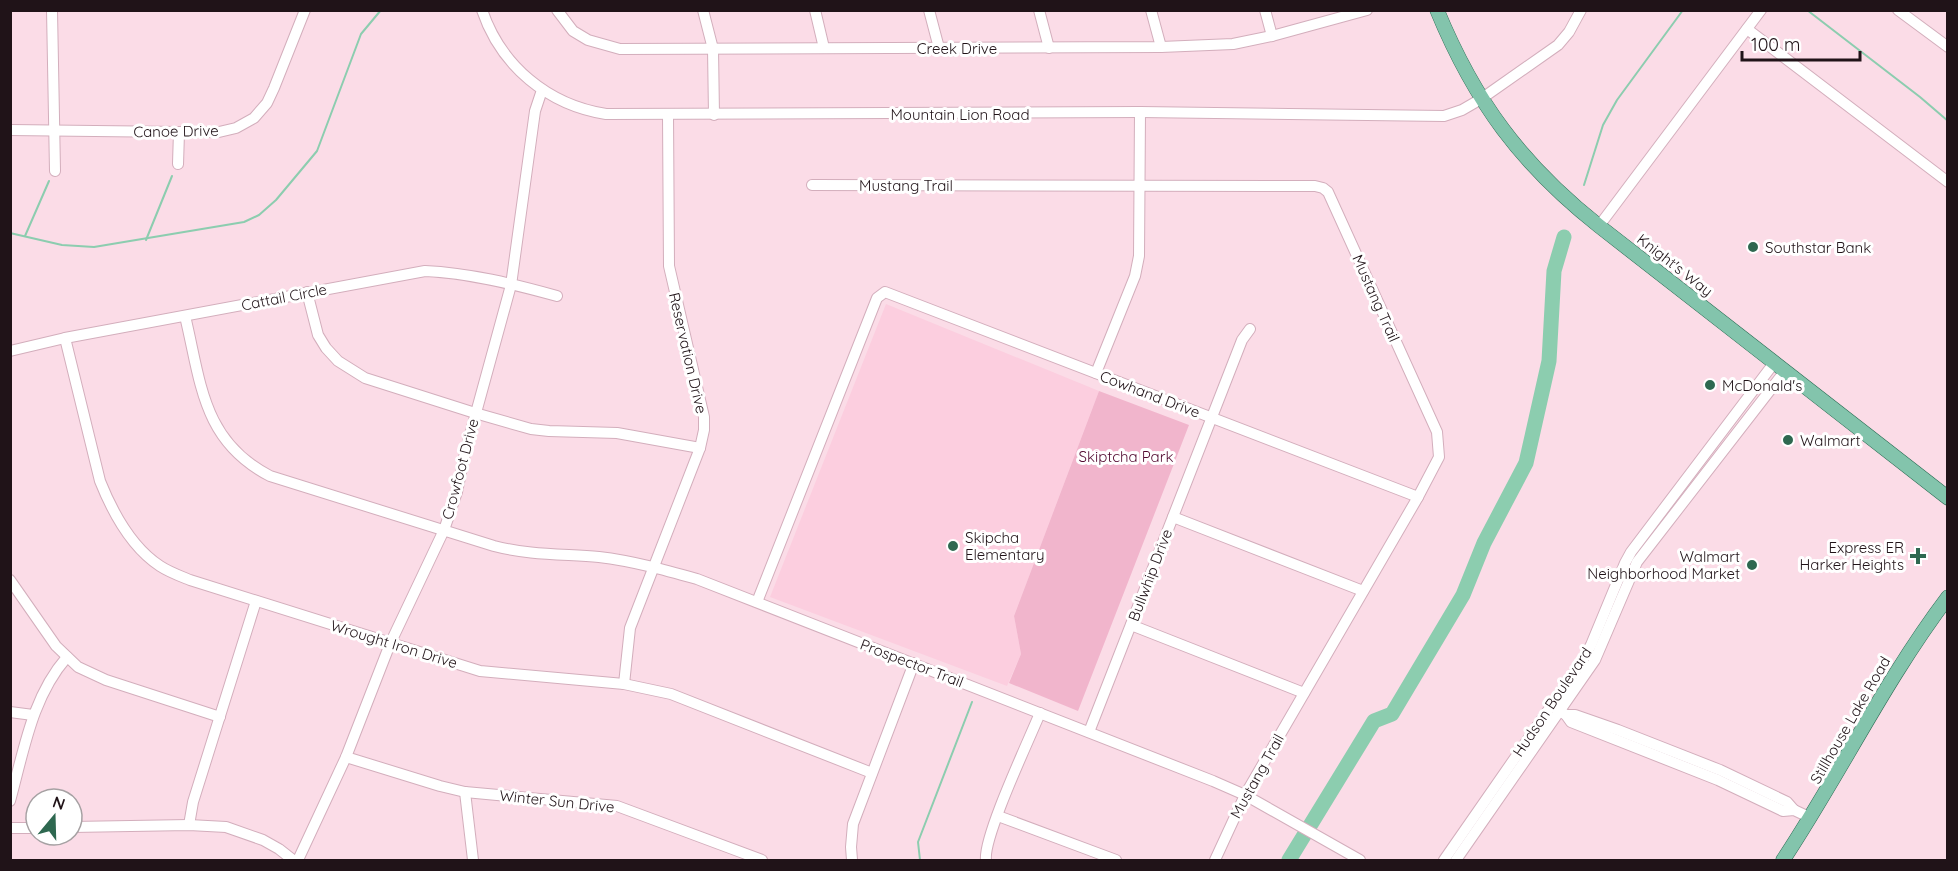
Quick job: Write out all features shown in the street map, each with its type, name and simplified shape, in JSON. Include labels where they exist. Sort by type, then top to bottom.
[{"type":"main road","name":"Knight's Way","points":[[1437,10],[1454,50],[1480,99],[1525,157],[1566,198],[1947,498]]},
{"type":"main road","name":"Stillhouse Lake Road","points":[[1783,861],[1811,818],[1888,684],[1947,597]]},
{"type":"street","points":[[52,10],[55,171]]},
{"type":"street","name":"Canoe Drive","points":[[10,130],[219,132],[236,128],[247,123],[260,112],[274,88],[305,10]]},
{"type":"street","name":"Mountain Lion Road","points":[[482,10],[490,32],[511,63],[542,90],[560,100],[593,112],[606,114],[1140,112],[1428,117],[1444,116],[1462,110],[1558,45],[1569,32],[1581,10]]},
{"type":"street","name":"Creek Drive","points":[[557,10],[573,30],[588,40],[620,49],[1049,48],[1233,44],[1272,36],[1367,10]]},
{"type":"street","points":[[703,10],[713,49],[714,115]]},
{"type":"street","points":[[815,10],[824,48]]},
{"type":"street","points":[[929,10],[939,48]]},
{"type":"street","points":[[1039,10],[1049,48]]},
{"type":"street","points":[[1151,10],[1161,47]]},
{"type":"street","points":[[1265,10],[1272,36]]},
{"type":"street","points":[[1599,226],[1761,10]]},
{"type":"street","points":[[1898,10],[1947,47]]},
{"type":"street","points":[[1747,29],[1947,182]]},
{"type":"street","name":"Crowfoot Drive","points":[[298,861],[346,757],[390,644],[444,530],[457,492],[475,413],[511,285],[535,111],[542,90]]},
{"type":"street","points":[[1096,373],[1137,267],[1139,256],[1140,112]]},
{"type":"street","name":"Reservation Drive","points":[[624,684],[630,628],[700,448],[704,430],[704,417],[669,266],[668,115]]},
{"type":"street","points":[[178,164],[179,132]]},
{"type":"street","name":"Mustang Trail","points":[[812,185],[1315,186],[1328,192],[1437,432],[1439,457],[1245,795],[1215,861]]},
{"type":"street","name":"Cattail Circle","points":[[10,351],[64,338],[424,271],[448,272],[557,296]]},
{"type":"street","points":[[307,292],[318,335],[338,361],[365,378],[531,429],[627,434],[700,448]]},
{"type":"street","name":"Cowhand Drive","points":[[757,602],[877,298],[885,292],[1418,497]]},
{"type":"street","name":"Prospector Trail","points":[[185,316],[208,411],[219,432],[231,449],[244,461],[270,477],[514,551],[597,557],[654,567],[698,579],[1245,795],[1360,861]]},
{"type":"street","name":"Bullwhip Drive","points":[[1089,732],[1242,340],[1251,329]]},
{"type":"street","name":"Wrought Iron Drive","points":[[64,338],[100,481],[109,502],[134,540],[159,565],[175,574],[480,671],[624,684],[671,694],[872,773]]},
{"type":"street","name":"Hudson Boulevard","points":[[1701,471],[1731,421],[1780,367]]},
{"type":"street","name":"Hudson Boulevard","points":[[1456,861],[1559,710],[1591,645],[1625,563],[1701,471],[1741,429],[1780,367]]},
{"type":"street","points":[[1731,421],[1741,429]]},
{"type":"street","points":[[1173,516],[1363,591]]},
{"type":"street","points":[[11,582],[56,646],[78,667],[106,680],[220,717]]},
{"type":"street","points":[[189,825],[193,802],[256,601]]},
{"type":"street","points":[[1131,625],[1304,693]]},
{"type":"street","points":[[10,801],[33,715],[46,686],[67,657]]},
{"type":"street","points":[[852,861],[850,847],[853,824],[914,663]]},
{"type":"street","points":[[1559,710],[1608,726],[1720,770],[1787,802],[1794,810],[1811,818]]},
{"type":"street","name":"Hudson Boulevard","points":[[1444,861],[1559,710]]},
{"type":"street","points":[[10,712],[33,715]]},
{"type":"street","points":[[986,861],[985,852],[998,816],[1040,713]]},
{"type":"street","name":"Winter Sun Drive","points":[[346,757],[465,792],[617,806],[762,861]]},
{"type":"street","points":[[465,792],[473,861]]},
{"type":"street","points":[[998,816],[1116,861]]},
{"type":"street","points":[[84,827],[189,825],[226,827],[246,833],[279,849],[293,861]]},
{"type":"shaded area","points":[[886,304],[1099,391],[1014,616],[1021,654],[1007,686],[770,597]]},
{"type":"green space","name":"Skiptcha Park","points":[[1099,391],[1189,425],[1078,711],[1009,683],[1021,654],[1014,616]]},
{"type":"waterway","points":[[10,233],[62,245],[94,247],[244,222],[259,215],[276,200],[317,151],[361,34],[381,10]]},
{"type":"waterway","points":[[1584,185],[1603,125],[1617,100],[1683,10]]},
{"type":"waterway","points":[[1807,10],[1948,121]]},
{"type":"waterway","points":[[146,240],[172,176]]},
{"type":"waterway","points":[[25,236],[49,181]]},
{"type":"waterway","points":[[1289,860],[1374,721],[1392,714],[1463,595],[1484,543],[1526,463],[1549,361],[1554,271],[1564,237]]},
{"type":"waterway","points":[[920,860],[918,842],[972,702]]},
{"type":"place","name":"Southstar Bank","points":[[1753,247]]},
{"type":"place","name":"McDonald's","points":[[1710,385]]},
{"type":"place","name":"Walmart","points":[[1788,440]]},
{"type":"place","name":"Skipcha Elementary","points":[[953,546]]},
{"type":"place","name":"Express ER Harker Heights","points":[[1918,556]]},
{"type":"place","name":"Walmart Neighborhood Market","points":[[1752,565]]}]
